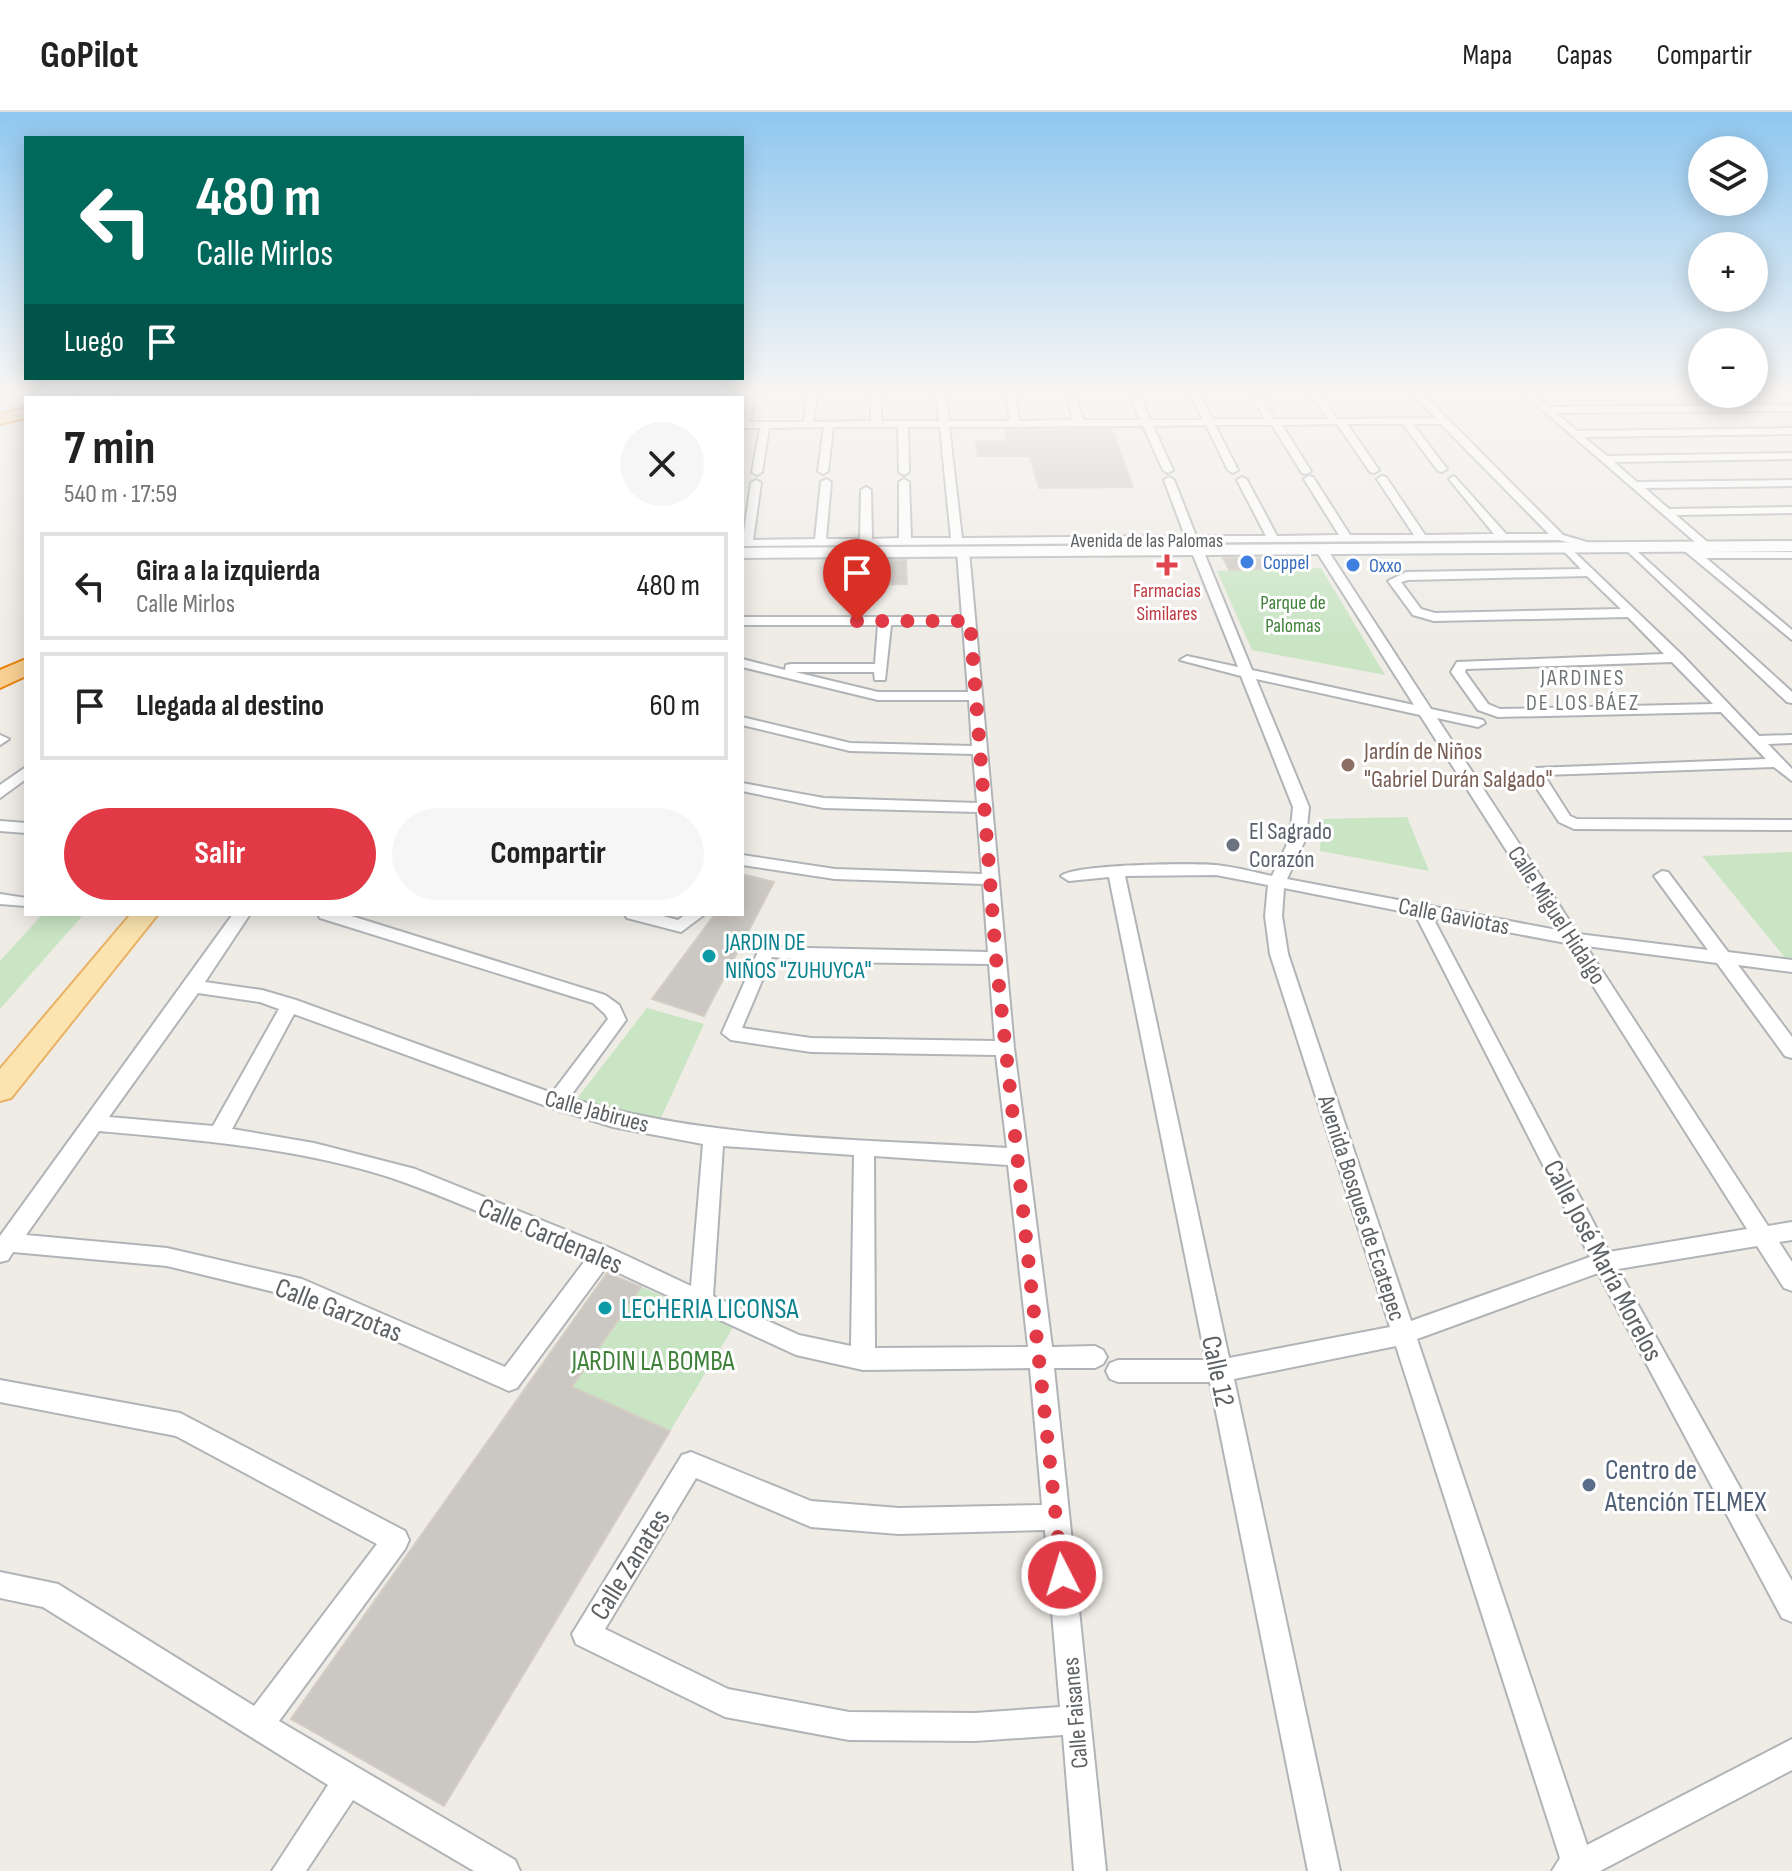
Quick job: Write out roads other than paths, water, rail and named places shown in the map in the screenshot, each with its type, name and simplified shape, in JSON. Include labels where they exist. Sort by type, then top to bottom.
[{"type":"highway","points":[[0,660],[24,647]]},
{"type":"highway","points":[[0,680],[24,667]]},
{"type":"main road","name":"Avenida de las Palomas","points":[[744,546],[1195,545],[1321,549],[1562,542],[1598,547],[1695,549],[1792,546]]},
{"type":"main road","points":[[0,1090],[143,916]]},
{"type":"street","points":[[744,546],[756,475]]},
{"type":"street","points":[[820,542],[825,475]]},
{"type":"street","points":[[904,475],[905,542]]},
{"type":"street","name":"Calle Faisanes","points":[[951,475],[970,621],[996,958],[1041,1356],[1090,1871]]},
{"type":"street","name":"Avenida Bosques de Ecatepec","points":[[1168,475],[1301,807],[1302,832],[1295,852],[1277,880],[1274,923],[1279,954],[1575,1869]]},
{"type":"street","points":[[1238,475],[1274,540]]},
{"type":"street","points":[[1308,475],[1347,539]]},
{"type":"street","points":[[1379,475],[1422,538]]},
{"type":"street","points":[[1496,475],[1792,777]]},
{"type":"street","points":[[1623,475],[1666,512],[1695,549],[1792,636]]},
{"type":"street","points":[[1454,479],[1503,538]]},
{"type":"street","points":[[1634,485],[1792,483]]},
{"type":"street","points":[[866,490],[866,542]]},
{"type":"street","points":[[1666,512],[1792,510]]},
{"type":"street","name":"Avenida de las Palomas","points":[[1195,545],[1274,540],[1422,538],[1562,542]]},
{"type":"street","name":"Avenida de las Palomas","points":[[744,546],[905,542],[960,546]]},
{"type":"street","points":[[1629,547],[1792,699]]},
{"type":"street","name":"Calle Miguel Hidalgo","points":[[1321,549],[1792,1281]]},
{"type":"street","name":"Avenida de las Palomas","points":[[1695,549],[1792,555]]},
{"type":"street","points":[[1591,572],[1406,576],[1394,581],[1417,612],[1434,617],[1631,613]]},
{"type":"street","points":[[744,621],[970,621]]},
{"type":"street","points":[[878,696],[885,621]]},
{"type":"street","points":[[1677,658],[1462,665],[1458,672],[1483,707],[1498,713],[1726,708]]},
{"type":"street","points":[[1187,660],[1478,723]]},
{"type":"street","points":[[744,663],[878,696],[975,696]]},
{"type":"street","points":[[766,668],[880,668]]},
{"type":"street","points":[[744,721],[850,747],[978,750]]},
{"type":"street","points":[[1755,740],[1792,739]]},
{"type":"street","points":[[1777,763],[1541,771],[1535,775],[1564,819],[1574,824],[1792,825]]},
{"type":"street","points":[[0,793],[24,773]]},
{"type":"street","points":[[744,787],[824,803],[983,808]]},
{"type":"street","points":[[0,826],[24,828]]},
{"type":"street","points":[[744,860],[838,877],[990,879]]},
{"type":"street","name":"Calle Gaviotas","points":[[1069,876],[1116,871],[1216,870],[1572,939],[1792,966]]},
{"type":"street","name":"Calle 12","points":[[1116,871],[1324,1871]]},
{"type":"street","points":[[1662,876],[1792,1051]]},
{"type":"street","points":[[0,899],[22,902]]},
{"type":"street","name":"Calle José María Morelos","points":[[1421,910],[1603,1262],[1792,1608]]},
{"type":"street","points":[[4,1247],[241,916]]},
{"type":"street","points":[[332,916],[599,999],[613,1010],[617,1020],[556,1102]]},
{"type":"street","points":[[641,916],[681,926],[694,916]]},
{"type":"street","points":[[996,958],[824,956],[766,951],[731,1033],[811,1045],[1005,1048]]},
{"type":"street","name":"Calle Jabirues","points":[[193,986],[262,996],[556,1102],[613,1119],[714,1138],[864,1150],[1017,1157]]},
{"type":"street","points":[[219,1134],[290,1005]]},
{"type":"street","name":"Calle Cardenales","points":[[94,1123],[219,1134],[314,1151],[408,1175],[602,1255],[796,1345],[863,1359],[1095,1357]]},
{"type":"street","points":[[701,1299],[714,1138]]},
{"type":"street","points":[[863,1359],[864,1150]]},
{"type":"street","points":[[1118,1371],[1219,1371],[1404,1334],[1603,1262],[1792,1231]]},
{"type":"street","name":"Calle Garzotas","points":[[4,1247],[167,1257],[302,1289],[509,1380],[602,1255]]},
{"type":"street","points":[[0,1391],[180,1425],[396,1540],[258,1725]]},
{"type":"street","name":"Calle Zanates","points":[[1057,1517],[899,1521],[811,1514],[691,1464],[586,1634],[725,1703],[849,1726],[975,1727],[1076,1720]]},
{"type":"street","points":[[0,1585],[48,1594],[348,1781],[504,1871]]},
{"type":"street","points":[[1575,1869],[1792,1754]]},
{"type":"street","points":[[288,1871],[348,1781]]},
{"type":"place","name":"Coppel","points":[[1247,562]]},
{"type":"place","name":"Farmacias Similares","points":[[1167,565]]},
{"type":"place","name":"Oxxo","points":[[1353,565]]},
{"type":"place","name":"Jardín de Niños \"Gabriel Durán Salgado\"","points":[[1348,765]]},
{"type":"place","name":"El Sagrado Corazón","points":[[1233,845]]},
{"type":"place","name":"JARDIN DE NIÑOS \"ZUHUYCA\"","points":[[709,956]]},
{"type":"place","name":"LECHERIA LICONSA","points":[[605,1308]]},
{"type":"place","name":"Centro de Atención TELMEX","points":[[1589,1485]]},
{"type":"district","name":"JARDINES DE LOS BÁEZ","points":[[1583,690]]},
{"type":"park label","name":"Parque de Palomas","points":[[1293,614]]},
{"type":"park label","name":"JARDIN LA BOMBA","points":[[653,1360]]}]
